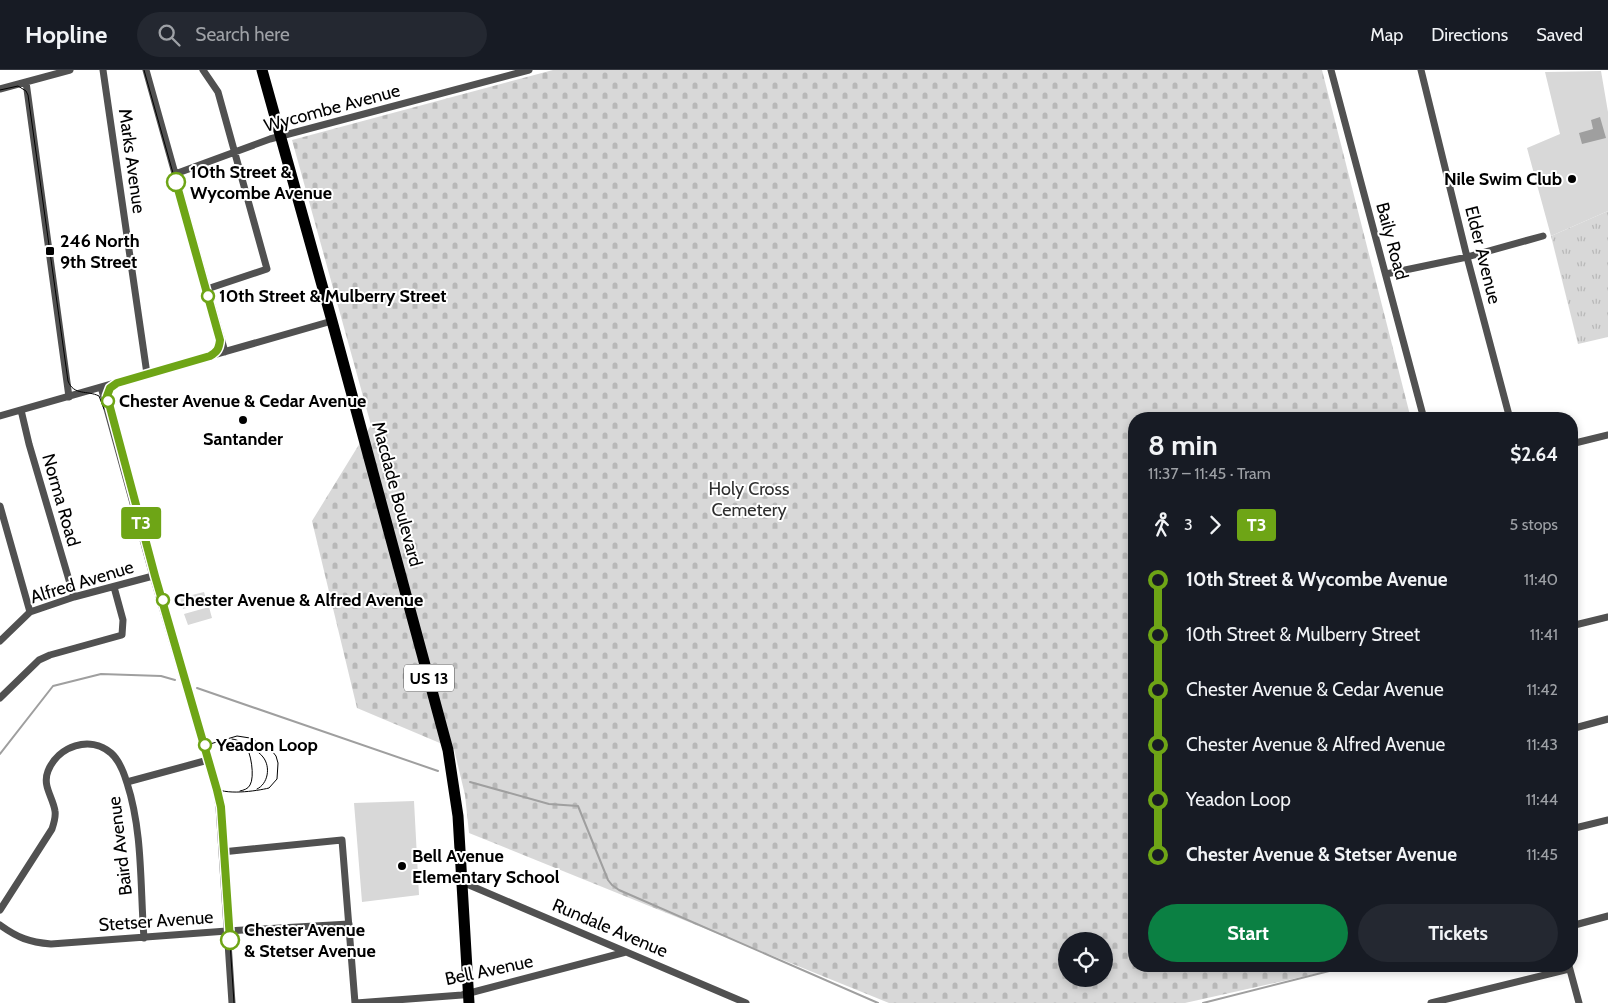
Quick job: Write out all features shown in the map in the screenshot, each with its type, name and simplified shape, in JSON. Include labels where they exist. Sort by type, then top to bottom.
[{"type":"main road","name":"US 13","points":[[262,70],[332,321]]},
{"type":"main road","name":"Macdade Boulevard","points":[[332,321],[448,750],[456,800],[469,998]]},
{"type":"street","points":[[0,89],[70,70]]},
{"type":"street","name":"Marks Avenue","points":[[103,70],[147,373]]},
{"type":"street","points":[[146,70],[225,352]]},
{"type":"street","points":[[203,70],[218,92],[267,269],[207,289]]},
{"type":"street","name":"Wycombe Avenue","points":[[175,174],[281,136],[529,70]]},
{"type":"street","name":"Baily Road","points":[[1332,70],[1422,412]]},
{"type":"street","name":"Elder Avenue","points":[[1421,70],[1467,257],[1508,412]]},
{"type":"street","points":[[26,82],[69,397]]},
{"type":"street","points":[[1386,274],[1467,257],[1543,236]]},
{"type":"street","points":[[0,416],[101,388],[214,353],[225,352],[332,321]]},
{"type":"street","points":[[101,388],[153,576],[216,789],[219,807],[232,1003]]},
{"type":"street","name":"Norma Road","points":[[21,410],[29,444],[74,597]]},
{"type":"street","points":[[1578,442],[1608,435]]},
{"type":"street","points":[[0,506],[30,612]]},
{"type":"street","name":"Alfred Avenue","points":[[0,640],[30,612],[74,597],[153,576]]},
{"type":"street","points":[[0,698],[39,660],[50,655],[122,635],[123,620],[114,587]]},
{"type":"street","points":[[1578,624],[1608,617]]},
{"type":"street","points":[[1578,727],[1608,719]]},
{"type":"street","name":"Baird Avenue","points":[[0,910],[52,829],[56,812],[48,791],[46,778],[48,771],[57,757],[74,745],[93,744],[100,746],[113,755],[127,782],[137,835],[144,938]]},
{"type":"street","points":[[127,782],[208,760]]},
{"type":"street","points":[[1578,827],[1608,820]]},
{"type":"street","points":[[222,852],[342,840],[355,1003]]},
{"type":"street","name":"Rundale Avenue","points":[[462,882],[746,1003]]},
{"type":"street","points":[[1578,924],[1608,916]]},
{"type":"street","name":"Stetser Avenue","points":[[0,925],[31,942],[51,944],[349,924]]},
{"type":"street","name":"Bell Avenue","points":[[355,1003],[469,998],[626,952]]},
{"type":"street","points":[[1431,1003],[1554,972]]},
{"type":"street","points":[[1570,972],[1579,1003]]},
{"type":"green space","name":"Holy Cross Cemetery","points":[[553,70],[1322,70],[1409,412],[1128,412],[1128,972],[1324,972],[1185,1003],[889,1003],[469,833],[465,795],[454,749],[357,708],[312,521],[371,425],[292,140]]},
{"type":"green space","name":"Nile Swim Club","points":[[1601,71],[1608,112],[1608,211],[1551,236],[1527,148],[1560,134],[1545,72]]},
{"type":"green space","points":[[1608,211],[1608,337],[1578,344],[1551,236]]},
{"type":"green space","points":[[204,592],[207,602],[183,609],[180,598]]},
{"type":"green space","points":[[209,607],[212,618],[188,625],[184,614]]},
{"type":"green space","points":[[414,801],[419,895],[362,902],[354,803]]},
{"type":"shaded area","points":[[1600,117],[1606,138],[1582,144],[1579,133],[1593,129],[1591,120]]},
{"type":"waterway","points":[[0,754],[53,686],[101,674],[161,676],[175,680]]},
{"type":"waterway","points":[[197,688],[438,771]]},
{"type":"waterway","points":[[470,782],[549,804],[578,806],[608,880],[619,890],[878,1003]]},
{"type":"waterway","points":[[1203,1003],[1325,972]]},
{"type":"tram line","points":[[144,70],[220,340],[217,350],[210,356],[117,383],[110,388],[107,396],[155,576],[191,693],[221,805],[234,1003]]},
{"type":"tram line","points":[[0,90],[18,86],[26,91],[28,95],[68,381],[77,391],[99,396],[104,409]]},
{"type":"tram line","name":"T3","points":[[176,182],[220,340],[218,350],[210,356],[117,383],[110,388],[107,396],[155,576],[191,693],[221,807],[230,940]]},
{"type":"tram line","points":[[204,754],[210,744],[237,736],[250,738],[272,751],[276,756],[278,763],[277,779],[269,788],[232,792],[218,790],[214,787]]},
{"type":"tram line","points":[[232,739],[253,749],[265,761],[268,770],[266,779],[261,787],[257,789]]},
{"type":"tram line","points":[[240,791],[249,786],[252,776],[251,758],[245,745]]},
{"type":"place","name":"Nile Swim Club","points":[[1572,179]]},
{"type":"place","name":"10th Street & Wycombe Avenue","points":[[176,182]]},
{"type":"place","name":"246 North 9th Street","points":[[50,251]]},
{"type":"place","name":"10th Street & Mulberry Street","points":[[208,296]]},
{"type":"place","name":"Chester Avenue & Cedar Avenue","points":[[108,401]]},
{"type":"place","name":"Santander","points":[[243,420]]},
{"type":"place","name":"Chester Avenue & Alfred Avenue","points":[[163,600]]},
{"type":"place","name":"Yeadon Loop","points":[[205,745]]},
{"type":"place","name":"Bell Avenue Elementary School","points":[[402,866]]},
{"type":"place","name":"Chester Avenue & Stetser Avenue","points":[[230,940]]}]
